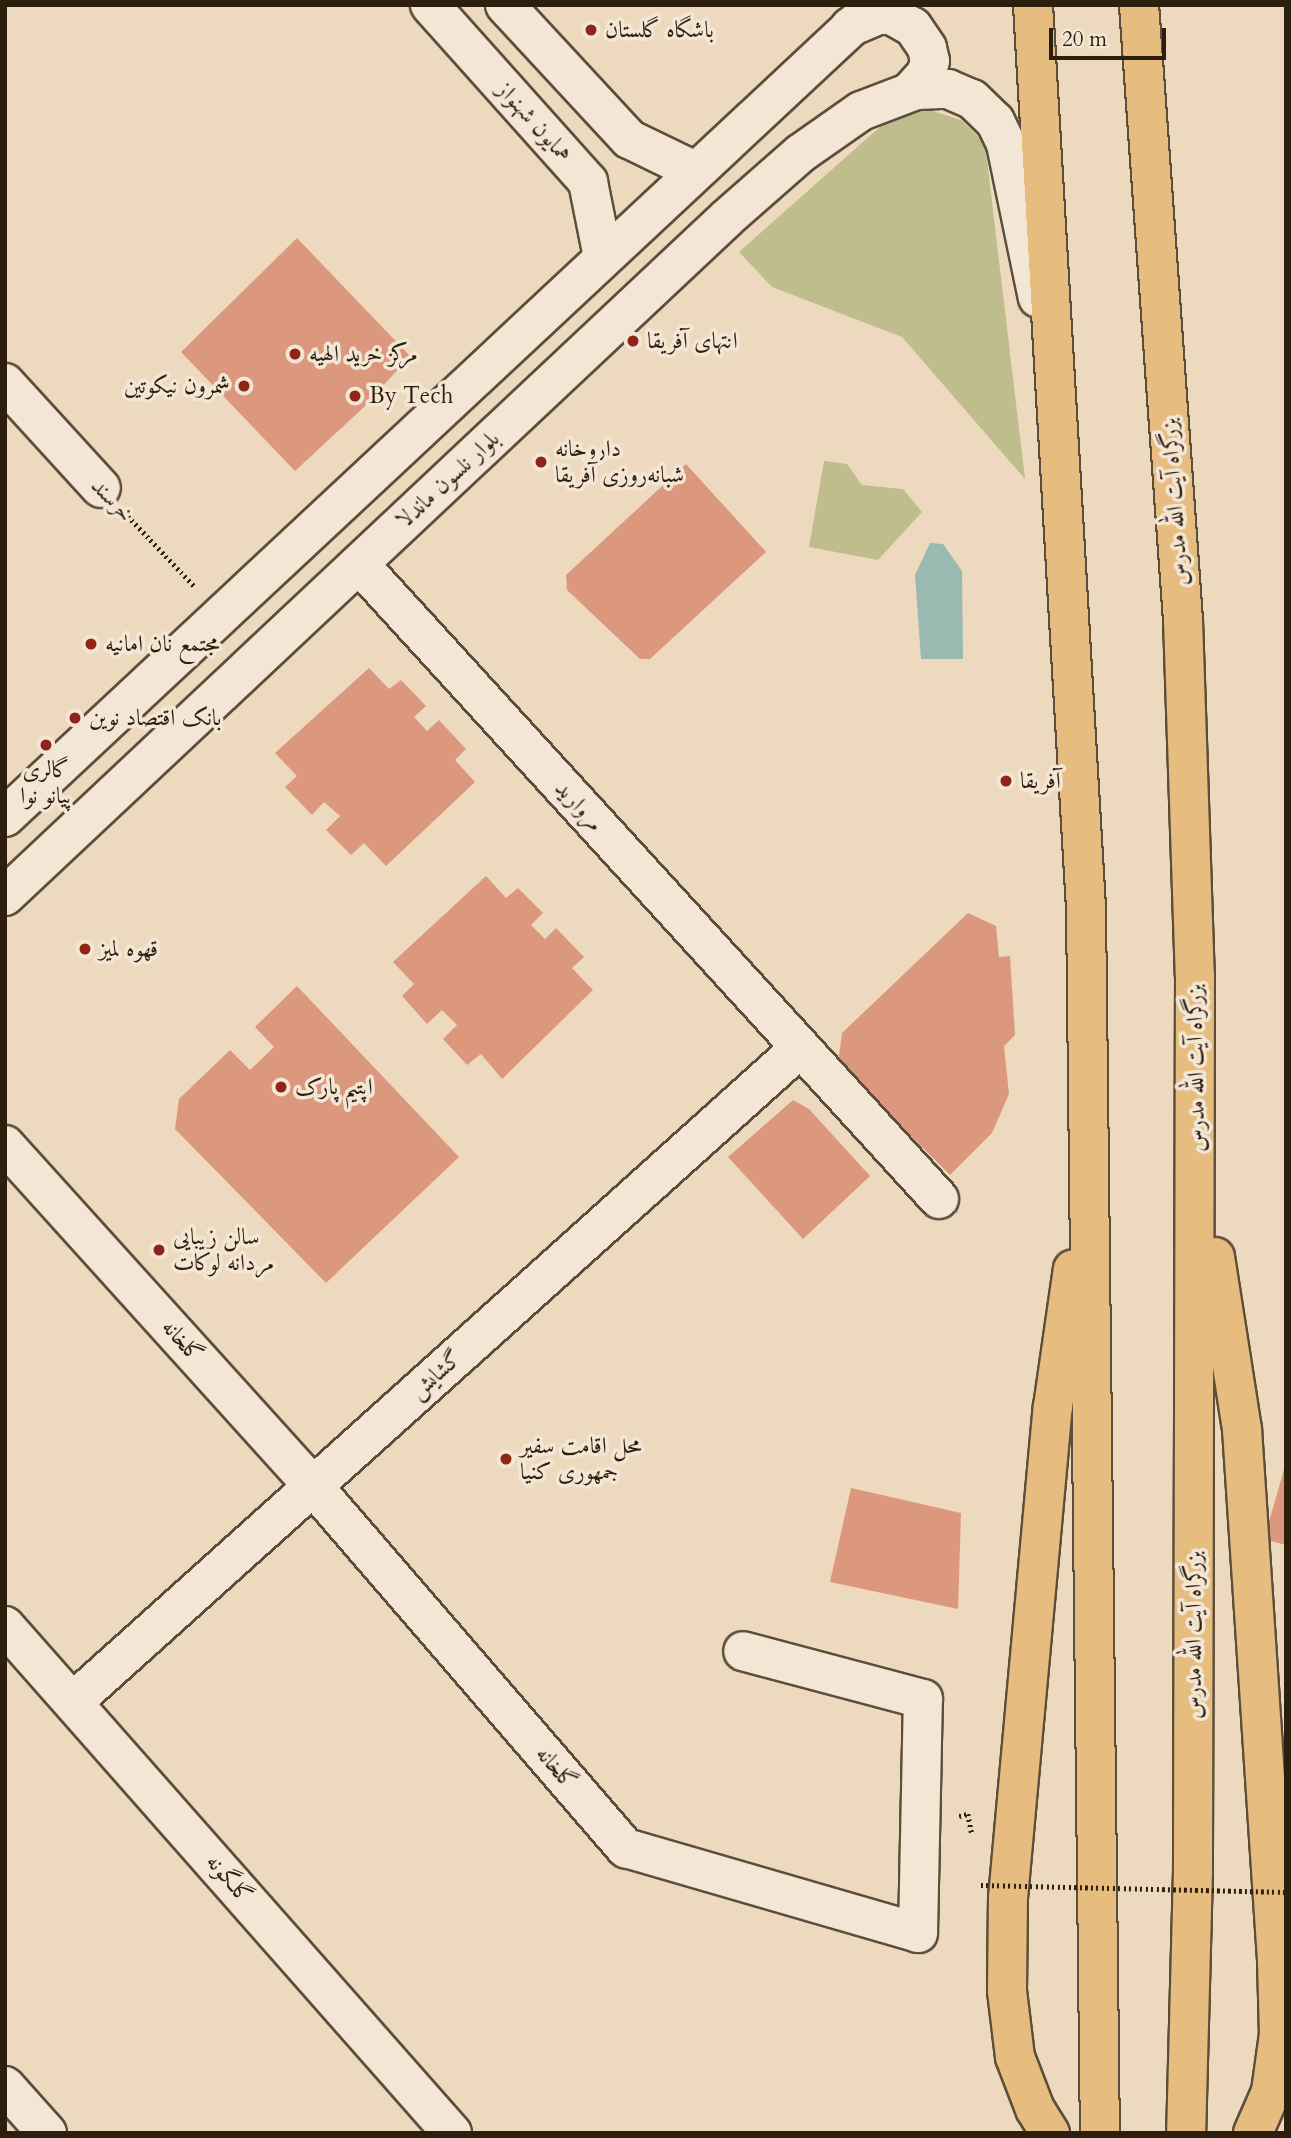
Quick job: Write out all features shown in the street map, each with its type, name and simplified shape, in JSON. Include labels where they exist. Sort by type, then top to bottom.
[{"type":"highway","points":[[1033,5],[1086,908],[1100,2133]]},
{"type":"highway","name":"بزرگراه آیت الله مدرس","points":[[1139,5],[1183,620],[1197,1146],[1193,1871],[1186,2133]]},
{"type":"highway","points":[[1197,1146],[1242,1429],[1270,1827],[1279,2034],[1272,2092],[1253,2133]]},
{"type":"highway","points":[[1050,2133],[1035,2109],[1015,2057],[1007,1991],[1008,1898],[1053,1407],[1090,1149]]},
{"type":"street","name":"همایون شهنواز","points":[[430,5],[588,182],[603,257]]},
{"type":"street","points":[[505,5],[629,139],[695,171]]},
{"type":"street","points":[[5,817],[844,31],[875,5]]},
{"type":"street","points":[[1142,43],[1147,5]]},
{"type":"street","points":[[844,31],[878,15],[891,15],[913,27],[922,36],[930,61],[926,74],[910,92]]},
{"type":"street","name":"بلوار نلسون ماندلا","points":[[5,896],[801,153],[862,111],[910,92],[948,89],[972,99],[995,121],[1006,145],[1055,379]]},
{"type":"street","name":"خرسند","points":[[5,383],[101,488]]},
{"type":"street","name":"مروارید","points":[[359,564],[799,1049],[939,1199]]},
{"type":"street","name":"گشایش","points":[[73,1702],[799,1049]]},
{"type":"street","name":"گلخانه","points":[[5,1145],[313,1486],[626,1848],[918,1933],[923,1699],[743,1651]]},
{"type":"street","name":"گلگونه","points":[[5,1626],[452,2133]]},
{"type":"street","points":[[5,2086],[47,2133]]},
{"type":"path","name":"خرسند","points":[[101,488],[221,614]]},
{"type":"path","points":[[981,1885],[1286,1892]]},
{"type":"shaded area","points":[[926,109],[961,120],[985,143],[1025,479],[902,337],[772,287],[739,252],[889,119]]},
{"type":"shaded area","points":[[824,461],[847,464],[862,485],[903,489],[922,512],[878,560],[809,547]]},
{"type":"water","points":[[930,543],[943,544],[962,571],[963,659],[921,659],[915,575]]},
{"type":"building","name":"مرکز خرید الهیه","points":[[297,238],[410,356],[363,408],[295,471],[181,352]]},
{"type":"building","points":[[686,464],[766,552],[650,659],[640,659],[567,590],[566,575]]},
{"type":"building","points":[[369,668],[389,689],[401,680],[426,706],[414,717],[427,731],[439,720],[466,749],[455,760],[475,782],[386,866],[364,843],[351,855],[326,830],[340,816],[324,802],[312,815],[285,787],[297,776],[275,753]]},
{"type":"building","points":[[486,876],[506,898],[518,888],[543,913],[531,925],[545,939],[556,928],[584,957],[572,968],[593,990],[502,1079],[481,1054],[467,1065],[443,1039],[457,1025],[442,1010],[427,1024],[402,996],[414,984],[393,962]]},
{"type":"building","points":[[968,913],[996,926],[999,957],[1010,956],[1015,1035],[1004,1046],[1009,1094],[992,1133],[950,1175],[838,1063],[842,1033]]},
{"type":"building","points":[[297,986],[459,1157],[326,1283],[175,1129],[179,1099],[230,1050],[250,1070],[274,1047],[255,1027]]},
{"type":"building","points":[[793,1100],[809,1109],[870,1176],[803,1239],[728,1157]]},
{"type":"building","points":[[1286,1466],[1286,1545],[1264,1539]]},
{"type":"building","points":[[851,1488],[961,1513],[958,1609],[830,1582]]},
{"type":"place","name":"باشگاه گلستان","points":[[591,30]]},
{"type":"place","name":"انتهای آفریقا","points":[[633,341]]},
{"type":"place","name":"مرکز خرید الهیه","points":[[295,354]]},
{"type":"place","name":"شمرون نیکوتین","points":[[244,386]]},
{"type":"place","name":"By Tech","points":[[355,396]]},
{"type":"place","name":"داروخانه شبانه‌روزی آفریقا","points":[[541,462]]},
{"type":"place","name":"مجتمع نان امانیه","points":[[91,644]]},
{"type":"place","name":"بانک اقتصاد نوین","points":[[75,718]]},
{"type":"place","name":"گالری پیانو نوا","points":[[46,745]]},
{"type":"place","name":"آفریقا","points":[[1006,781]]},
{"type":"place","name":"قهوه لمیز","points":[[85,949]]},
{"type":"place","name":"اپتیم پارک","points":[[281,1087]]},
{"type":"place","name":"سالن زیبایی مردانه لوکات","points":[[159,1250]]},
{"type":"place","name":"محل اقامت سفیر جمهوری کنیا","points":[[506,1459]]}]
